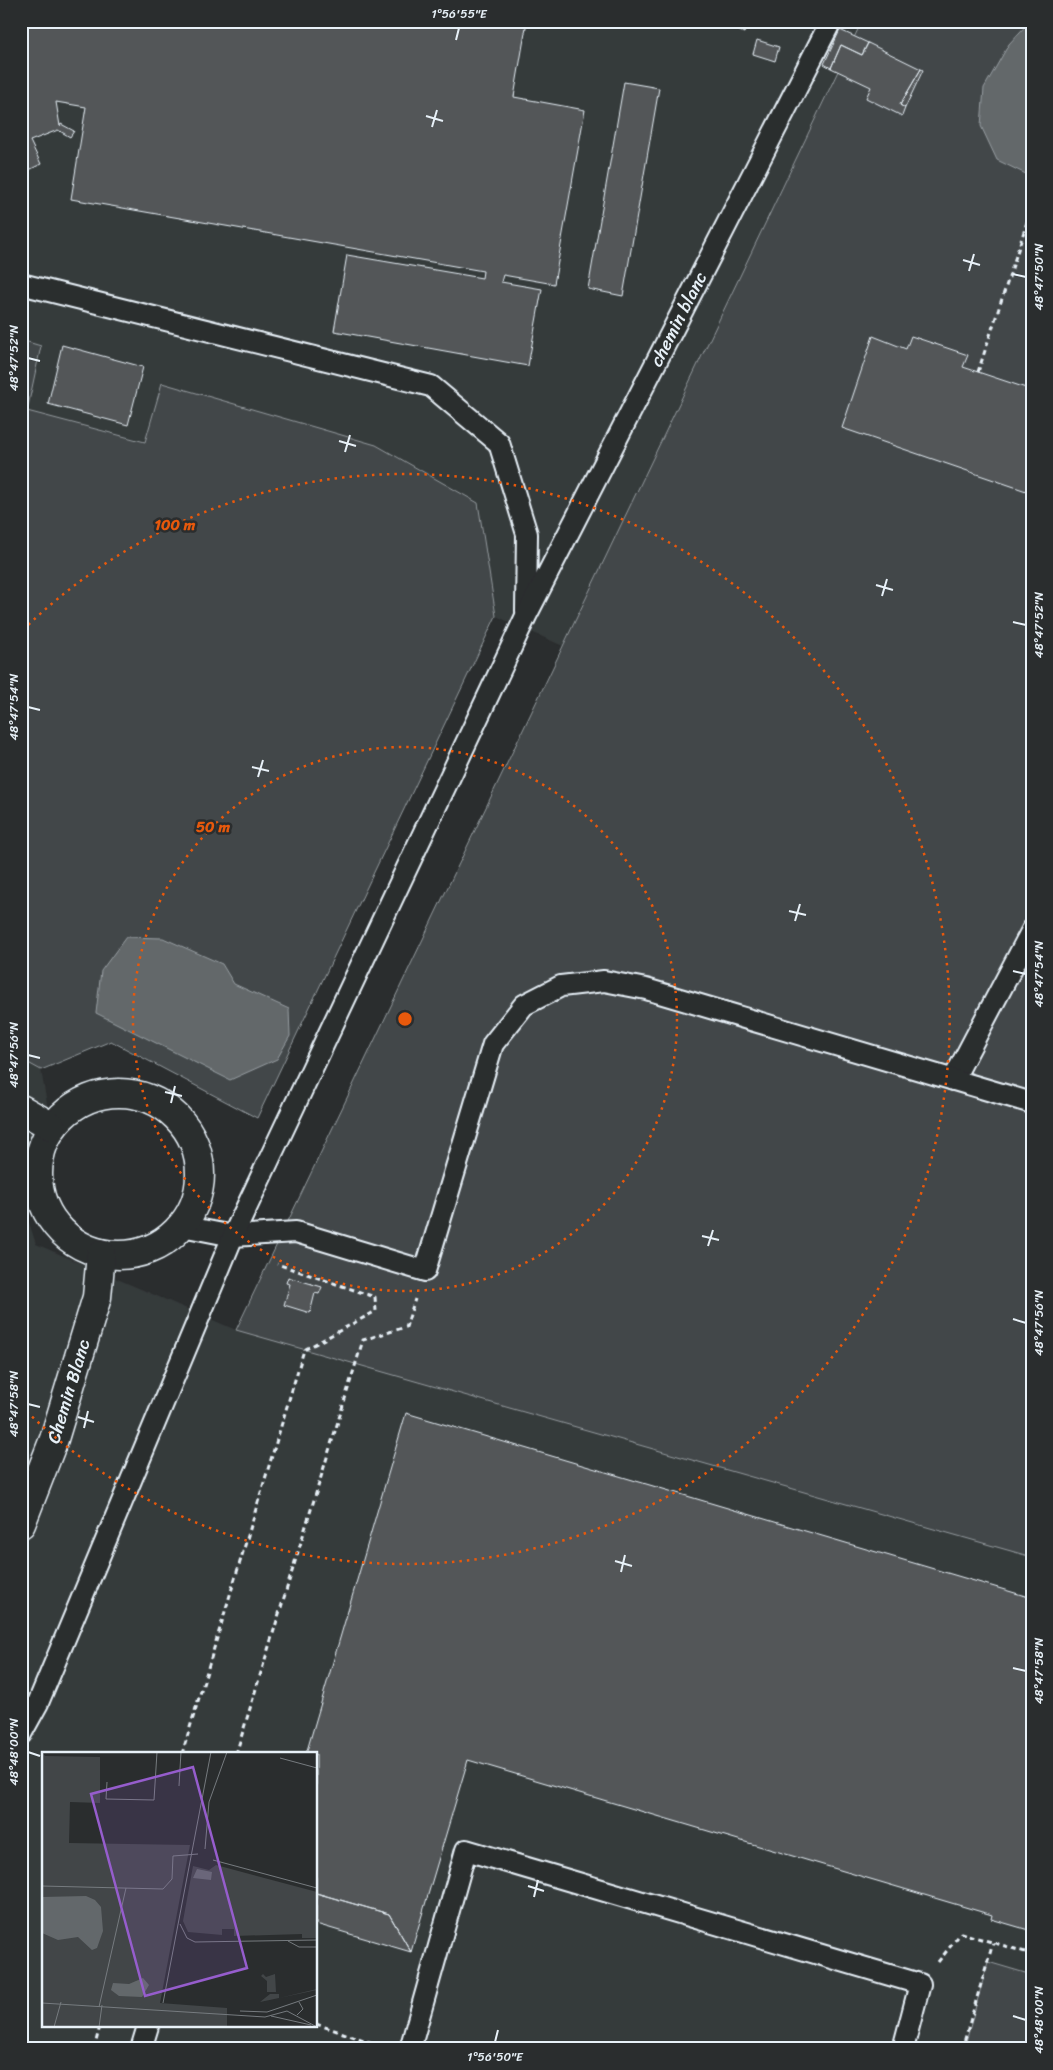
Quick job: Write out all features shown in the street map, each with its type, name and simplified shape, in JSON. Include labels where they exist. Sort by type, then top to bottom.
[{"type":"street","points":[[116,1093],[142,1096],[166,1107],[185,1126],[197,1150],[201,1176],[196,1202],[182,1226],[163,1242],[141,1252],[101,1254],[71,1239],[54,1222],[42,1201],[38,1178],[40,1154],[51,1126],[66,1112],[89,1098],[116,1093]]},
{"type":"street","points":[[21,1109],[51,1126]]},
{"type":"street","name":"Chemin Blanc","points":[[21,1524],[54,1439],[97,1297],[101,1254]]},
{"type":"lane","name":"chemin blanc","points":[[21,1734],[38,1703],[233,1236],[526,616],[831,21]]},
{"type":"lane","points":[[21,284],[431,386],[499,443],[527,534],[526,616]]},
{"type":"lane","points":[[953,1080],[1032,930]]},
{"type":"lane","points":[[182,1226],[233,1236],[296,1232],[425,1271],[493,1044],[524,1005],[561,986],[604,981],[646,989],[1032,1104]]},
{"type":"lane","points":[[410,2049],[466,1850],[920,1984],[903,2049]]},
{"type":"lane","points":[[141,2049],[147,2028]]},
{"type":"path","points":[[978,372],[1032,207]]},
{"type":"path","points":[[183,1752],[304,1350],[376,1311],[375,1297],[269,1261]]},
{"type":"path","points":[[237,1752],[363,1340],[406,1327],[425,1271]]},
{"type":"path","points":[[920,1984],[961,1933],[1032,1954]]},
{"type":"path","points":[[962,2049],[993,1943]]},
{"type":"path","points":[[318,2025],[384,2046]]},
{"type":"path","points":[[94,2049],[99,2028]]},
{"type":"shaded area","points":[[21,21],[862,21],[563,646],[496,616],[478,503],[162,384],[146,442],[27,411],[41,346],[21,340]]},
{"type":"shaded area","points":[[862,21],[1032,21],[1032,1557],[236,1330]]},
{"type":"shaded area","points":[[1032,21],[1032,177],[997,160],[981,126],[984,88],[1009,44]]},
{"type":"shaded area","points":[[21,340],[41,346],[27,411],[145,442],[162,383],[376,445],[478,503],[496,616],[257,1118],[111,1041],[41,1070],[21,1059]]},
{"type":"shaded area","points":[[126,937],[163,938],[222,964],[234,984],[289,1009],[290,1036],[277,1059],[230,1080],[96,1013],[101,971]]},
{"type":"shaded area","points":[[21,1059],[41,1070],[51,1126],[21,1161]]},
{"type":"shaded area","points":[[21,1198],[36,1244],[236,1330],[1032,1557],[1032,1975],[988,1962],[964,2049],[21,2049]]},
{"type":"shaded area","points":[[988,1962],[1032,1975],[1032,2049],[964,2049]]},
{"type":"building","points":[[21,21],[527,21],[514,97],[585,110],[554,284],[503,275],[501,282],[542,289],[528,366],[334,331],[347,255],[482,278],[483,271],[71,199],[86,107],[56,102],[60,126],[61,124],[74,131],[70,137],[58,130],[30,141],[41,164],[21,174]]},
{"type":"building","points":[[729,21],[749,21],[744,33],[727,25]]},
{"type":"building","points":[[840,30],[868,43],[862,55],[841,45],[831,68],[824,64]]},
{"type":"building","points":[[757,40],[779,47],[775,61],[753,54]]},
{"type":"building","points":[[868,43],[921,69],[900,105],[905,108],[902,116],[866,98],[871,87],[831,68],[841,45],[862,55]]},
{"type":"building","points":[[921,69],[923,70],[905,108],[900,105]]},
{"type":"building","points":[[624,82],[659,88],[623,296],[588,289]]},
{"type":"building","points":[[873,336],[906,349],[911,336],[968,355],[963,367],[1032,390],[1032,493],[842,428]]},
{"type":"building","points":[[62,345],[143,367],[128,425],[48,404]]},
{"type":"building","points":[[288,1277],[322,1287],[319,1294],[315,1293],[310,1313],[284,1305],[290,1284],[286,1283]]},
{"type":"building","points":[[406,1413],[1032,1598],[1032,1931],[991,1919],[992,1915],[468,1760],[411,1952],[389,1914],[318,1894],[318,1752],[307,1752]]},
{"type":"building","points":[[318,1894],[389,1914],[411,1952],[318,1925]]}]
